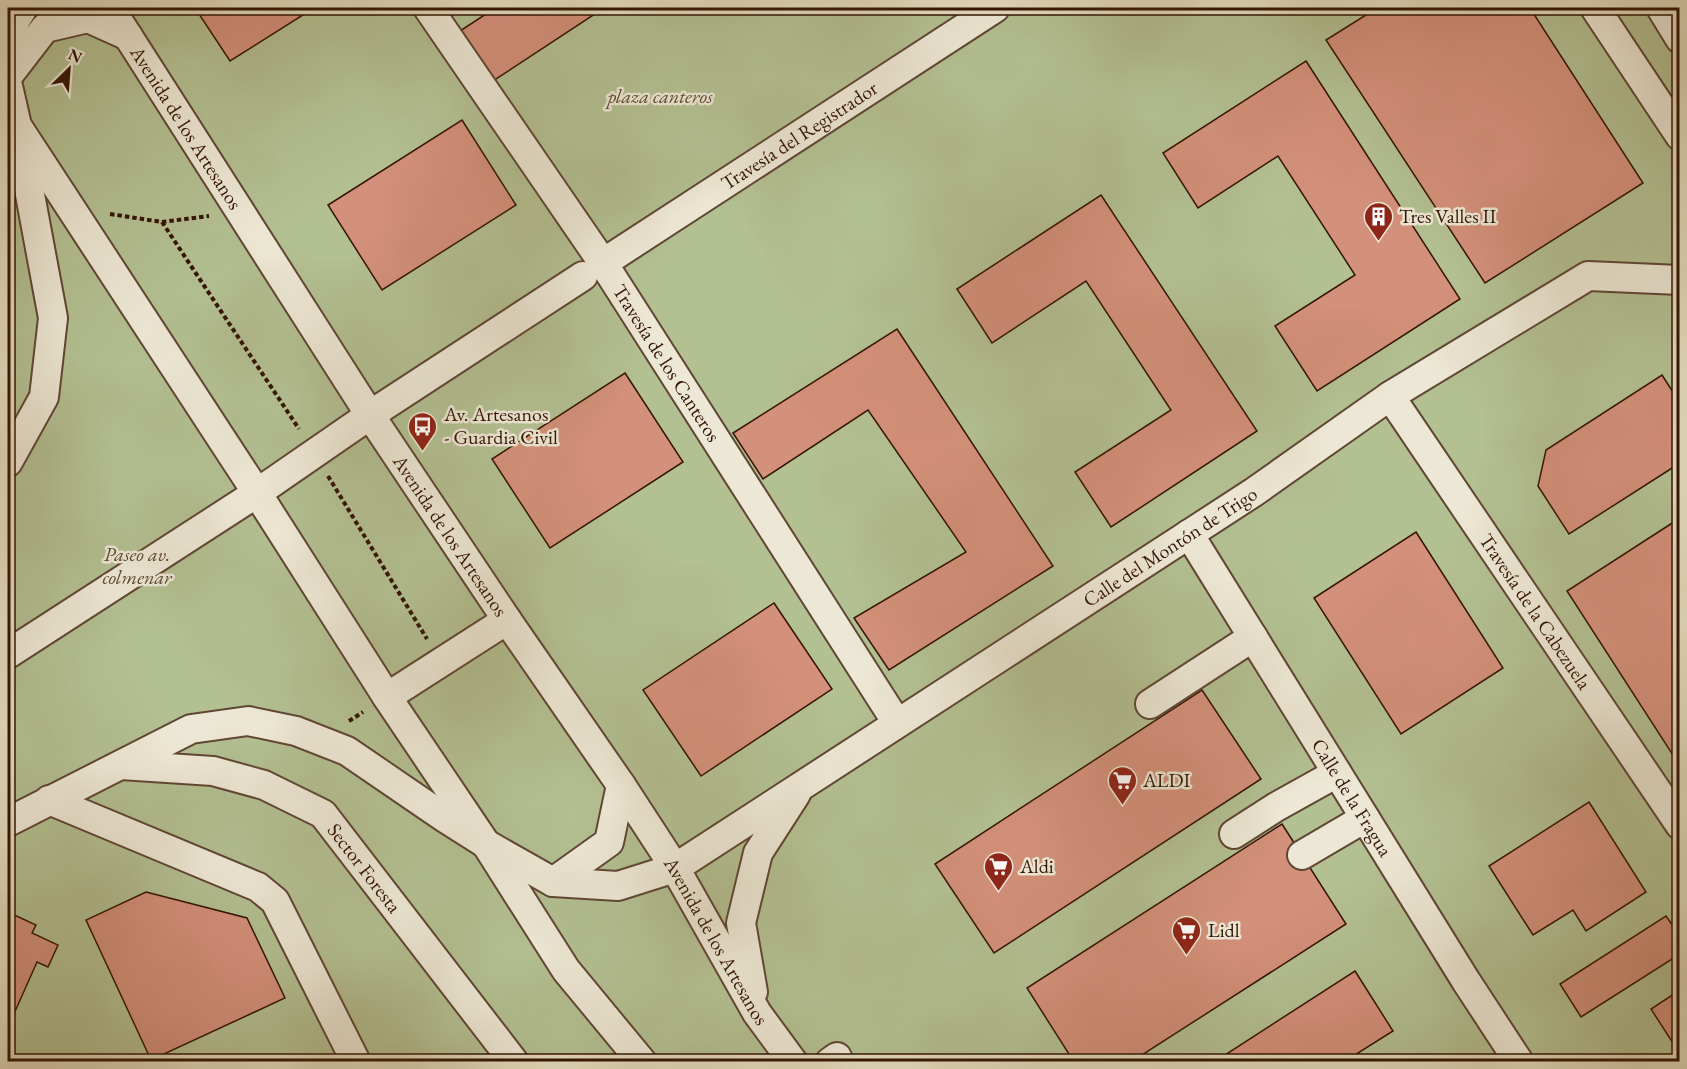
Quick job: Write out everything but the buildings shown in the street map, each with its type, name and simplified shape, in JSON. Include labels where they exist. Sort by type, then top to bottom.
[{"type":"street","points":[[8,67],[15,21],[23,8]]},
{"type":"street","name":"Avenida de los Artesanos","points":[[110,8],[370,415],[675,868],[757,1013],[793,1062]]},
{"type":"street","name":"Travesía de los Canteros","points":[[428,8],[593,270],[897,723]]},
{"type":"street","name":"Travesía del Registrador","points":[[8,654],[995,8]]},
{"type":"street","points":[[1594,8],[1680,136]]},
{"type":"street","points":[[1661,8],[1680,39]]},
{"type":"street","points":[[8,76],[45,28],[88,18],[128,36]]},
{"type":"street","points":[[8,86],[53,318],[44,397],[8,462]]},
{"type":"street","points":[[13,121],[566,970],[642,1062]]},
{"type":"street","name":"Calle del Montón de Trigo","points":[[553,882],[618,886],[675,868],[1254,492],[1390,396],[1588,276],[1680,280]]},
{"type":"street","name":"Travesía de la Cabezuela","points":[[1390,396],[1680,825]]},
{"type":"street","name":"Calle de la Fragua","points":[[1189,534],[1466,981],[1519,1062]]},
{"type":"street","points":[[387,697],[507,620]]},
{"type":"street","points":[[1150,704],[1253,637]]},
{"type":"street","points":[[8,822],[191,729],[248,721],[296,731],[347,751],[445,818],[553,882],[609,842],[621,785]]},
{"type":"street","name":"Sector Foresta","points":[[119,765],[213,771],[264,785],[323,814],[514,1062]]},
{"type":"street","points":[[1234,834],[1276,807],[1337,773]]},
{"type":"street","points":[[757,1013],[741,923],[758,853],[800,787]]},
{"type":"street","points":[[49,800],[258,887],[275,901],[356,1062]]},
{"type":"street","points":[[1302,855],[1365,818]]},
{"type":"path","points":[[78,222],[95,211],[162,222],[216,215],[235,203]]},
{"type":"path","points":[[317,740],[387,697]]},
{"type":"green space","points":[[8,8],[1679,8],[1679,1061],[8,1061]]},
{"type":"place","name":"Tres Valles II","points":[[1378,242]]},
{"type":"place","name":"Av. Artesanos - Guardia Civil","points":[[423,452]]},
{"type":"place","name":"ALDI","points":[[1122,806]]},
{"type":"place","name":"Aldi","points":[[999,892]]},
{"type":"place","name":"Lidl","points":[[1187,956]]},
{"type":"park label","name":"plaza canteros","points":[[660,96]]},
{"type":"park label","name":"Paseo av. colmenar","points":[[137,566]]}]
